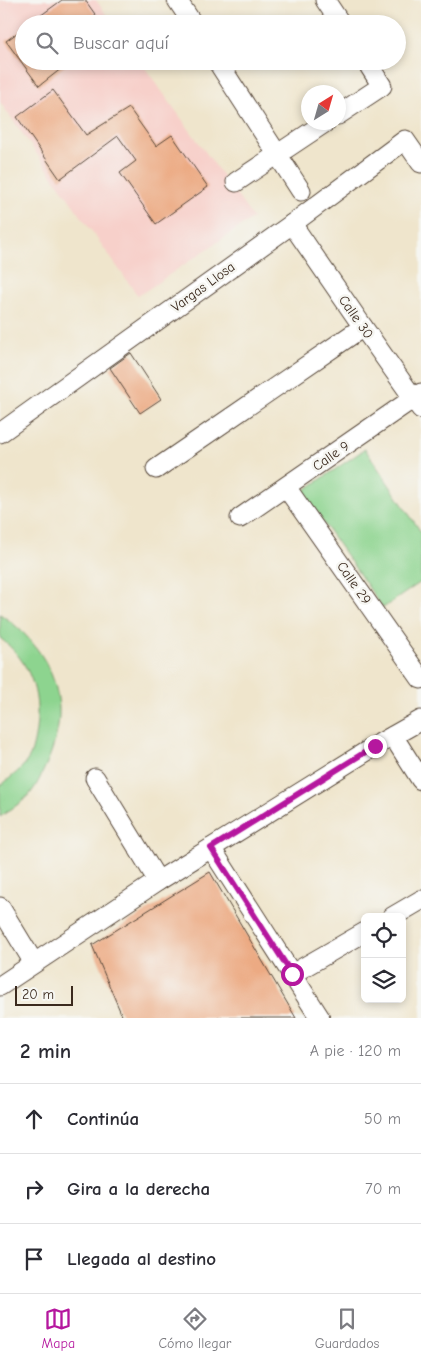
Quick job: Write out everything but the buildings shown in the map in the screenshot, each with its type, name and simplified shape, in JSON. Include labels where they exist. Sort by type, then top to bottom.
[{"type":"street","points":[[177,0],[186,15]]},
{"type":"street","points":[[223,70],[301,191]]},
{"type":"street","points":[[346,110],[382,86],[372,70]]},
{"type":"street","points":[[236,182],[314,130]]},
{"type":"street","name":"Vargas Llosa","points":[[0,433],[292,224],[405,140],[421,163]]},
{"type":"street","name":"Calle 30","points":[[292,224],[362,327],[419,400]]},
{"type":"street","points":[[156,469],[362,327]]},
{"type":"street","name":"Calle 9","points":[[240,518],[419,400]]},
{"type":"street","name":"Calle 29","points":[[286,487],[421,679]]},
{"type":"street","points":[[0,986],[158,881],[375,746],[421,720]]},
{"type":"street","points":[[393,736],[421,780]]},
{"type":"street","points":[[95,778],[158,881]]},
{"type":"street","points":[[211,848],[320,1018]]},
{"type":"street","points":[[399,913],[421,900]]},
{"type":"street","points":[[0,907],[34,962]]},
{"type":"street","points":[[292,974],[361,934]]},
{"type":"shaded area","points":[[0,0],[96,0],[107,15],[15,15],[15,70],[146,70],[253,218],[138,296],[0,102]]},
{"type":"green space","points":[[365,449],[421,532],[421,582],[383,608],[302,492]]},
{"type":"green space","points":[[0,614],[12,622],[41,654],[53,680],[57,694],[59,715],[52,750],[36,785],[25,799],[0,817],[0,786],[20,769],[30,756],[35,736],[37,703],[35,691],[26,667],[0,638]]},
{"type":"route","points":[[292,974],[211,848],[375,746]]}]
